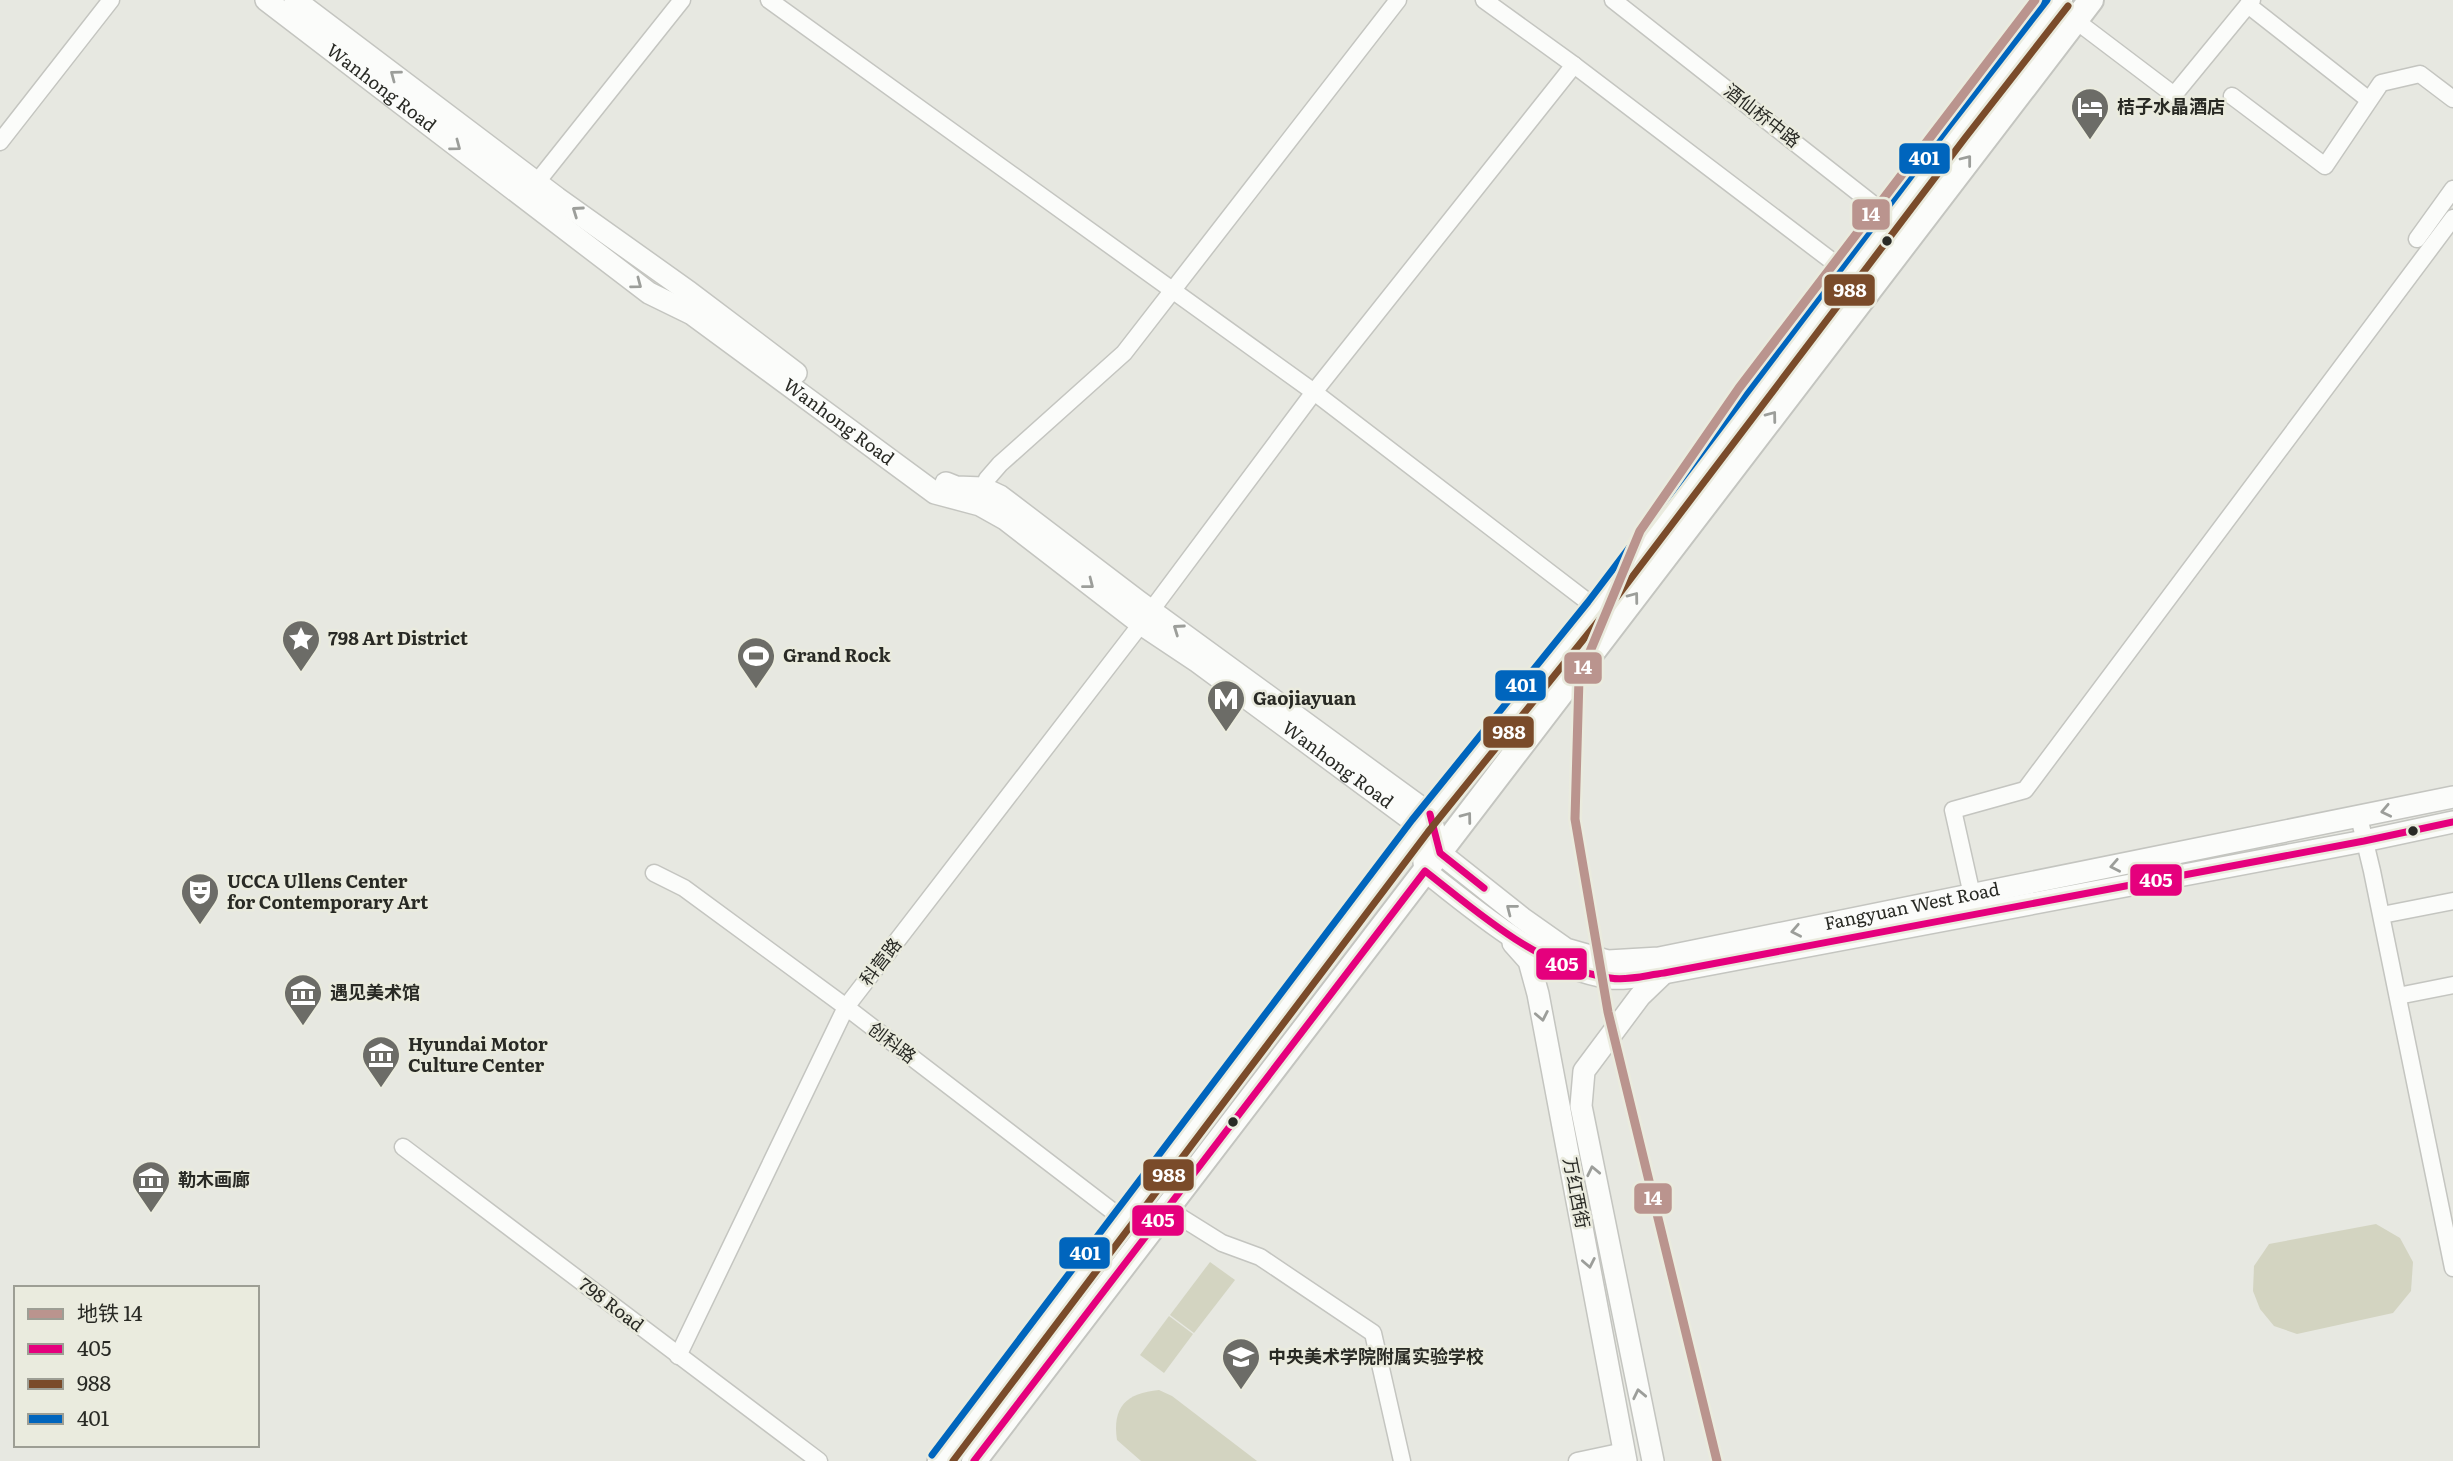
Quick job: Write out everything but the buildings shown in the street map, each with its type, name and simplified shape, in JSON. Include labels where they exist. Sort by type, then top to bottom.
[{"type":"main road","name":"Wanhong Road","points":[[266,0],[649,293],[692,314],[935,493],[981,505],[1005,519],[1146,617]]},
{"type":"main road","name":"Wanhong Road","points":[[295,0],[937,480],[956,487],[983,488],[1000,496],[1198,662],[1425,820]]},
{"type":"main road","points":[[940,1461],[1425,820],[1596,608],[2060,0]]},
{"type":"main road","points":[[974,1461],[2091,0]]},
{"type":"main road","name":"Fangyuan West Road","points":[[1432,862],[1566,949],[1608,961],[1659,958],[2453,797]]},
{"type":"main road","points":[[1425,820],[1432,862]]},
{"type":"main road","name":"Fangyuan West Road","points":[[1432,862],[1505,933],[1558,963],[1612,978],[1664,973],[2364,841],[2453,821]]},
{"type":"main road","name":"万红西街","points":[[1505,933],[1529,961],[1538,994],[1625,1456]]},
{"type":"main road","name":"万红西街","points":[[1653,1461],[1581,1106],[1584,1070],[1640,996],[1664,973]]},
{"type":"street","points":[[0,142],[111,0]]},
{"type":"street","points":[[537,182],[682,0]]},
{"type":"street","points":[[769,0],[1314,392],[1596,608]]},
{"type":"street","points":[[983,488],[1000,464],[1124,353],[1398,0]]},
{"type":"street","points":[[1485,0],[1849,274]]},
{"type":"street","name":"酒仙桥中路","points":[[1613,0],[1911,234]]},
{"type":"street","points":[[2075,20],[2174,95],[2250,3],[2369,100]]},
{"type":"street","name":"科营路","points":[[678,1356],[846,1007],[1146,617],[1314,392],[1574,65]]},
{"type":"street","points":[[2232,96],[2325,166],[2381,83],[2420,74],[2453,99]]},
{"type":"street","points":[[2417,239],[2453,189]]},
{"type":"street","points":[[1972,895],[1952,810],[2025,790],[2453,218]]},
{"type":"street","points":[[2359,817],[2382,915],[2453,1268]]},
{"type":"street","name":"创科路","points":[[654,873],[684,888],[846,1007],[1124,1220]]},
{"type":"street","points":[[2382,915],[2453,901]]},
{"type":"street","points":[[2398,996],[2453,985]]},
{"type":"street","name":"798 Road","points":[[403,1147],[819,1461]]},
{"type":"street","points":[[1167,1208],[1222,1243],[1260,1257],[1373,1333],[1402,1461]]},
{"type":"street","points":[[1577,1461],[1625,1456]]},
{"type":"green space","points":[[2376,1224],[2400,1238],[2413,1262],[2411,1291],[2393,1313],[2297,1334],[2274,1326],[2260,1309],[2253,1291],[2254,1266],[2269,1244]]},
{"type":"green space","points":[[1210,1262],[1235,1280],[1194,1333],[1170,1315]]},
{"type":"green space","points":[[1169,1316],[1193,1334],[1164,1373],[1140,1355]]},
{"type":"green space","points":[[1159,1390],[1172,1396],[1257,1461],[1141,1461],[1117,1440],[1119,1410],[1138,1394]]},
{"type":"metro line","name":"14","points":[[1717,1461],[1608,1012],[1575,819],[1579,678],[1640,531],[1739,388],[2035,0]]},
{"type":"transit line","name":"401","points":[[932,1455],[1412,820],[1588,602],[2047,0]]},
{"type":"transit line","name":"988","points":[[953,1461],[1428,832],[1604,614],[2068,6]]},
{"type":"transit line","name":"405","points":[[1430,814],[1440,853],[1484,888]]},
{"type":"transit line","name":"405","points":[[974,1461],[1425,871],[1489,921],[1534,951],[1584,972],[1624,979],[2364,841],[2453,822]]},
{"type":"place","name":"桔子水晶酒店","points":[[2090,141]]},
{"type":"place","name":"798 Art District","points":[[301,673]]},
{"type":"place","name":"Grand Rock","points":[[756,690]]},
{"type":"place","name":"Gaojiayuan","points":[[1226,733]]},
{"type":"place","name":"UCCA Ullens Center for Contemporary Art","points":[[200,926]]},
{"type":"place","name":"遇见美术馆","points":[[303,1027]]},
{"type":"place","name":"Hyundai Motor Culture Center","points":[[381,1089]]},
{"type":"place","name":"勒木画廊","points":[[151,1214]]},
{"type":"place","name":"中央美术学院附属实验学校","points":[[1241,1391]]}]
